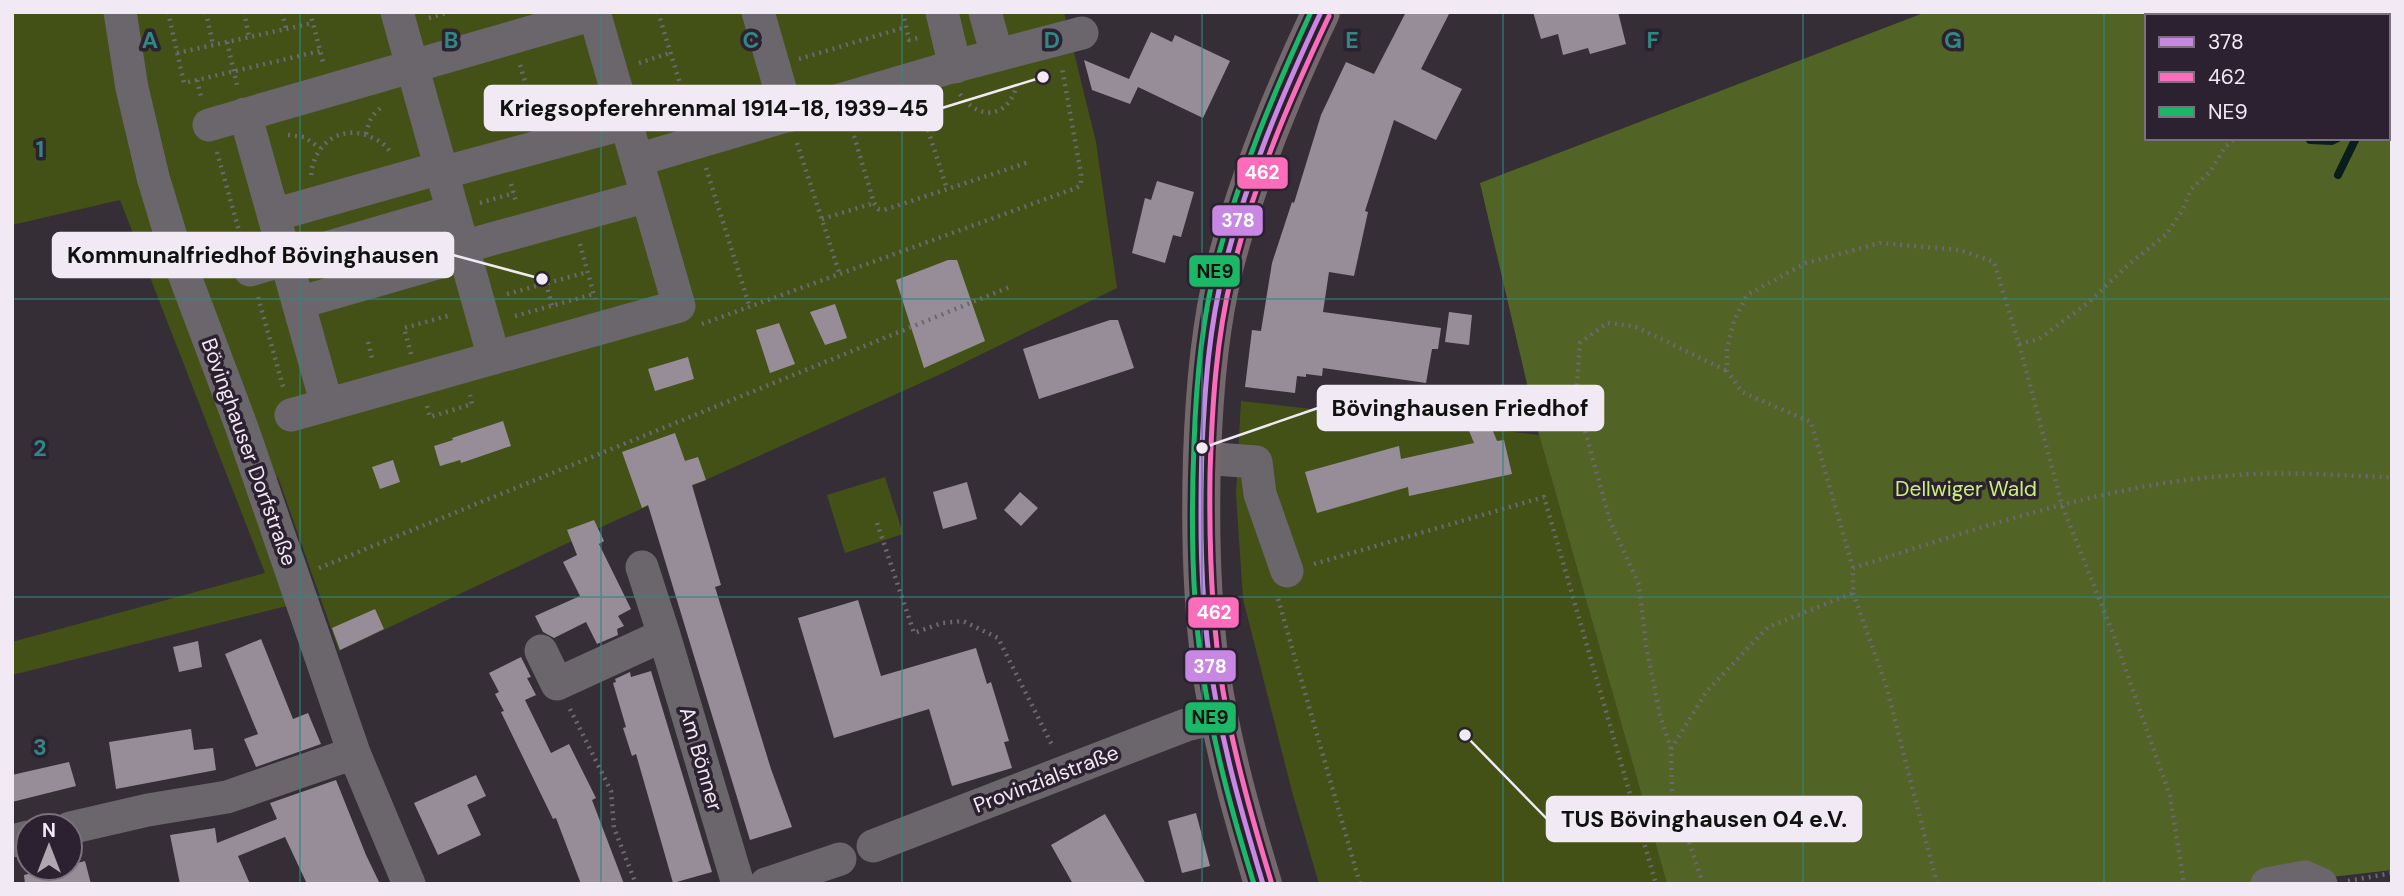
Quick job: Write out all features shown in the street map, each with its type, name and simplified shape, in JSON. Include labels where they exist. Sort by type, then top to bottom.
[{"type":"main road","points":[[1263,884],[1247,832],[1210,666],[1200,556],[1204,396],[1224,270],[1248,188],[1321,12]]},
{"type":"street","name":"Bövinghauser Dorfstraße","points":[[120,12],[132,88],[175,250],[295,578],[354,752],[409,884]]},
{"type":"street","points":[[397,12],[494,358]]},
{"type":"street","points":[[758,12],[788,116]]},
{"type":"street","points":[[985,12],[1006,53]]},
{"type":"street","points":[[209,125],[249,129],[330,89],[415,80],[512,37],[594,13],[679,306],[291,415]]},
{"type":"street","points":[[946,13],[951,68]]},
{"type":"street","points":[[637,160],[1069,36]]},
{"type":"street","points":[[274,215],[399,179],[504,156],[626,122]]},
{"type":"street","points":[[249,129],[327,405]]},
{"type":"street","points":[[298,303],[524,230],[647,196]]},
{"type":"street","points":[[250,270],[453,211]]},
{"type":"street","points":[[1202,458],[1256,461],[1260,494],[1287,572]]},
{"type":"street","name":"Am Bönner","points":[[642,567],[737,884]]},
{"type":"street","points":[[541,651],[558,684],[664,635]]},
{"type":"street","name":"Provinzialstraße","points":[[873,846],[1186,725],[1220,717]]},
{"type":"street","points":[[84,825],[148,810],[226,797],[354,752]]},
{"type":"street","points":[[766,884],[840,859]]},
{"type":"street","points":[[2267,884],[2305,877],[2332,883]]},
{"type":"path","points":[[168,12],[184,83],[320,51]]},
{"type":"path","points":[[206,12],[214,45]]},
{"type":"path","points":[[244,12],[249,37]]},
{"type":"path","points":[[282,12],[286,29]]},
{"type":"path","points":[[310,12],[330,89]]},
{"type":"path","points":[[658,12],[750,307]]},
{"type":"path","points":[[773,66],[906,27],[903,12]]},
{"type":"path","points":[[177,53],[313,23]]},
{"type":"path","points":[[679,306],[686,329],[1076,188],[1081,184],[1081,174],[1069,36]]},
{"type":"path","points":[[512,37],[544,144]]},
{"type":"path","points":[[226,42],[249,129],[296,134],[320,148]]},
{"type":"path","points":[[951,68],[955,87],[967,104],[977,111],[998,111],[1012,99],[1015,92],[1018,70],[1006,53]]},
{"type":"path","points":[[366,134],[374,113],[390,103],[415,80]]},
{"type":"path","points":[[788,116],[840,275]]},
{"type":"path","points":[[928,130],[947,189]]},
{"type":"path","points":[[318,202],[311,176],[314,159],[320,148],[342,132],[366,134],[387,148],[399,179]]},
{"type":"path","points":[[854,136],[874,203],[878,209],[884,210],[1029,162]]},
{"type":"path","points":[[2019,344],[2039,338],[2090,302],[2129,264],[2167,234],[2191,189],[2211,171],[2225,148],[2234,140]]},
{"type":"path","points":[[504,156],[524,230]]},
{"type":"path","points":[[822,219],[874,203]]},
{"type":"path","points":[[572,217],[603,327]]},
{"type":"path","points":[[1727,371],[1727,349],[1734,321],[1747,295],[1806,264],[1880,243],[1960,250],[1994,262],[2062,505],[2115,636],[2170,796],[2184,884]]},
{"type":"path","points":[[507,294],[588,272]]},
{"type":"path","points":[[295,578],[1012,286]]},
{"type":"path","points":[[515,316],[594,294]]},
{"type":"path","points":[[404,328],[451,315]]},
{"type":"path","points":[[1703,884],[1672,791],[1671,749],[1660,715],[1646,645],[1639,585],[1610,521],[1576,398],[1580,343],[1607,323],[1634,326],[1727,371],[1742,392],[1811,422],[1853,568],[1853,593],[1886,685],[1937,884]]},
{"type":"path","points":[[1853,568],[2062,505],[2135,487],[2237,475],[2392,477]]},
{"type":"path","points":[[1360,884],[1271,576],[1544,497],[1656,884]]},
{"type":"path","points":[[877,523],[914,633],[942,623],[963,621],[998,638],[1064,771]]},
{"type":"path","points":[[1671,749],[1707,691],[1768,627],[1853,593]]},
{"type":"path","points":[[558,684],[611,791],[614,828],[636,884]]},
{"type":"path","points":[[2332,883],[2392,873]]},
{"type":"green space","points":[[12,12],[1064,12],[1096,142],[1117,288],[943,373],[610,523],[339,651],[278,477],[252,491],[287,606],[12,675],[12,642],[265,573],[120,200],[12,225]]},
{"type":"green space","name":"Dellwiger Wald","points":[[1926,12],[2392,12],[2392,870],[2270,884],[1667,884],[1539,435],[1480,183]]},
{"type":"green space","points":[[1241,401],[1539,435],[1667,884],[1319,884],[1293,795],[1243,599],[1236,494]]},
{"type":"green space","points":[[885,477],[903,534],[845,553],[827,495]]},
{"type":"building","points":[[1406,12],[1450,12],[1421,69],[1462,89],[1436,140],[1394,120],[1365,211],[1368,212],[1354,276],[1329,272],[1323,312],[1441,328],[1438,349],[1432,349],[1426,383],[1323,368],[1322,376],[1297,376],[1295,393],[1245,387],[1252,330],[1261,331],[1272,263],[1321,115],[1346,62],[1374,74]]},
{"type":"building","points":[[1533,12],[1618,12],[1626,44],[1590,54],[1588,48],[1563,55],[1558,34],[1541,39]]},
{"type":"building","points":[[1151,32],[1172,42],[1175,35],[1230,61],[1203,118],[1138,87],[1130,104],[1092,90],[1084,60],[1129,79]]},
{"type":"building","points":[[1157,181],[1194,192],[1181,237],[1173,235],[1165,263],[1132,253],[1145,198],[1151,200]]},
{"type":"building","points":[[948,260],[957,260],[985,341],[924,368],[896,280]]},
{"type":"building","points":[[835,304],[847,338],[825,345],[810,312]]},
{"type":"building","points":[[1449,312],[1472,315],[1469,345],[1445,342]]},
{"type":"building","points":[[1110,320],[1118,320],[1134,368],[1039,399],[1023,349]]},
{"type":"building","points":[[779,323],[795,364],[770,373],[756,330]]},
{"type":"building","points":[[688,357],[694,379],[655,391],[648,369]]},
{"type":"building","points":[[1476,390],[1497,441],[1504,440],[1512,474],[1409,496],[1408,487],[1317,513],[1305,472],[1399,446],[1401,459],[1474,443],[1456,398]]},
{"type":"building","points":[[503,421],[511,446],[461,463],[460,460],[440,466],[434,446]]},
{"type":"building","points":[[675,433],[685,461],[698,457],[706,480],[692,485],[721,585],[715,587],[771,769],[792,827],[750,840],[648,505],[642,508],[622,452]]},
{"type":"building","points":[[393,460],[400,482],[380,489],[372,467]]},
{"type":"building","points":[[967,482],[977,519],[943,529],[933,492]]},
{"type":"building","points":[[1020,492],[1038,508],[1021,526],[1004,510]]},
{"type":"building","points":[[594,520],[604,541],[599,544],[631,609],[618,616],[624,626],[617,629],[618,635],[597,644],[586,622],[554,638],[543,632],[535,616],[580,596],[563,562],[577,555],[567,530]]},
{"type":"building","points":[[858,600],[881,676],[976,648],[987,684],[991,682],[1009,741],[1004,742],[1012,768],[952,786],[929,709],[834,738],[798,618]]},
{"type":"building","points":[[375,609],[384,629],[340,650],[332,628]]},
{"type":"building","points":[[261,639],[293,719],[308,713],[321,744],[256,767],[244,739],[258,734],[225,654]]},
{"type":"building","points":[[198,641],[202,667],[179,672],[173,647]]},
{"type":"building","points":[[521,657],[531,677],[527,678],[536,695],[525,700],[551,753],[569,744],[596,798],[592,800],[624,884],[581,884],[556,818],[553,819],[501,712],[504,711],[495,694],[499,692],[489,673]]},
{"type":"building","points":[[651,671],[712,872],[673,883],[636,754],[632,756],[623,728],[626,727],[613,683],[616,682],[615,679],[630,672],[631,677]]},
{"type":"building","points":[[191,729],[194,750],[213,748],[216,770],[116,789],[109,742]]},
{"type":"building","points":[[69,762],[76,786],[12,802],[12,775]]},
{"type":"building","points":[[476,775],[486,796],[467,805],[481,835],[438,855],[414,803]]},
{"type":"building","points":[[336,780],[380,884],[307,884],[285,837],[238,856],[250,884],[180,884],[170,835],[215,828],[217,843],[277,819],[270,803]]},
{"type":"building","points":[[1196,813],[1210,866],[1182,873],[1168,821]]},
{"type":"building","points":[[1105,814],[1146,884],[1073,884],[1051,845]]},
{"type":"building","points":[[84,861],[91,884],[25,884],[84,882]]},
{"type":"waterway","points":[[2310,140],[2334,140]]},
{"type":"waterway","points":[[2338,175],[2355,140]]},
{"type":"transit line","name":"NE9","points":[[1254,884],[1217,749],[1198,639],[1192,528],[1196,399],[1207,309],[1225,233],[1257,137],[1311,12]]},
{"type":"transit line","name":"378","points":[[1263,884],[1225,747],[1214,691],[1203,582],[1202,447],[1208,357],[1224,269],[1233,236],[1266,138],[1321,12]]},
{"type":"transit line","name":"462","points":[[1271,881],[1238,763],[1219,664],[1213,610],[1210,528],[1214,398],[1227,299],[1241,240],[1287,110],[1329,16]]},
{"type":"place","name":"Kriegsopferehrenmal 1914-18, 1939-45","points":[[1043,77]]},
{"type":"place","name":"Kommunalfriedhof Bövinghausen","points":[[542,279]]},
{"type":"place","name":"Bövinghausen Friedhof","points":[[1202,448]]},
{"type":"place","name":"TUS Bövinghausen 04 e.V.","points":[[1465,735]]}]
